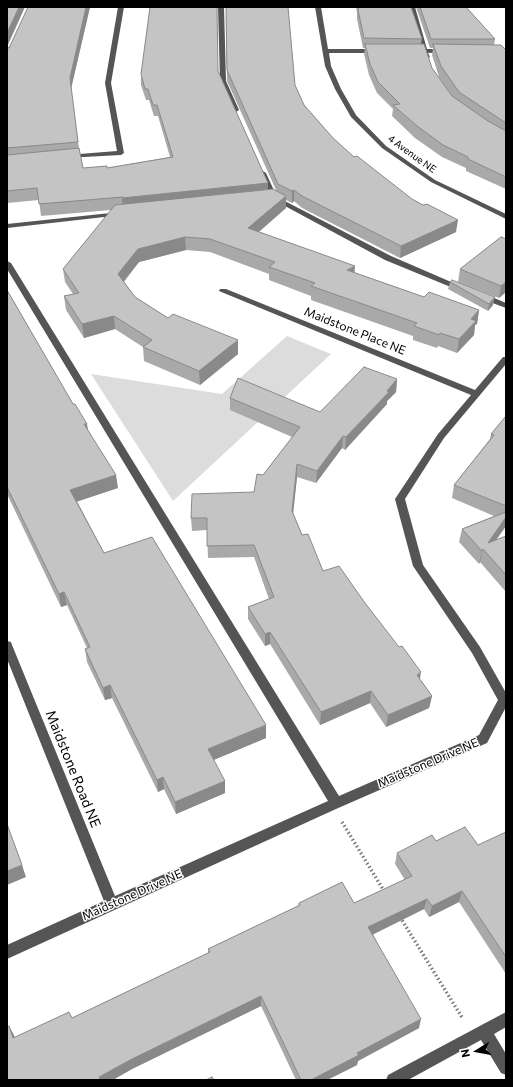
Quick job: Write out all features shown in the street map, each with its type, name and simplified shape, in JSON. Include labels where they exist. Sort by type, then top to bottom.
[{"type":"street","points":[[60,158],[121,153],[108,83],[121,7]]},
{"type":"street","points":[[221,7],[223,81],[239,118]]},
{"type":"street","name":"4 Avenue NE","points":[[318,7],[328,66],[338,89],[353,116],[384,147],[433,181],[506,217]]},
{"type":"street","points":[[412,7],[430,64]]},
{"type":"street","points":[[325,51],[388,51]]},
{"type":"street","points":[[410,51],[455,52]]},
{"type":"street","points":[[261,169],[274,198]]},
{"type":"street","points":[[266,199],[274,198],[388,258],[469,291]]},
{"type":"street","points":[[7,226],[125,214]]},
{"type":"street","points":[[7,263],[334,804]]},
{"type":"street","name":"Maidstone Place NE","points":[[223,291],[477,394]]},
{"type":"street","points":[[476,294],[506,306]]},
{"type":"street","name":"Maidstone Drive NE","points":[[7,952],[334,804],[483,739],[504,700],[476,650],[418,566],[400,499],[440,436],[506,359]]},
{"type":"street","name":"Maidstone Road NE","points":[[7,645],[112,904]]},
{"type":"street","points":[[393,1080],[506,1019]]},
{"type":"street","points":[[479,1034],[506,1068]]},
{"type":"path","points":[[334,804],[386,893]]},
{"type":"path","points":[[398,914],[479,1034]]},
{"type":"shaded area","points":[[287,336],[331,354],[173,501],[91,374],[222,394]]},
{"type":"building","points":[[7,7],[19,7],[7,33]]},
{"type":"building","points":[[28,7],[86,7],[70,78],[78,142],[7,148],[7,48],[9,48]]},
{"type":"building","points":[[150,7],[217,7],[218,71],[268,183],[122,198],[123,197],[39,204],[37,188],[7,191],[7,155],[79,148],[83,168],[107,166],[107,168],[173,157],[157,105],[153,105],[148,89],[145,89],[141,74]]},
{"type":"building","points":[[226,7],[288,7],[295,85],[304,105],[333,138],[354,157],[357,156],[412,199],[423,205],[427,204],[458,220],[401,246],[302,196],[294,190],[292,191],[278,184],[227,70]]},
{"type":"building","points":[[359,7],[411,7],[422,39],[364,38],[358,10]]},
{"type":"building","points":[[420,7],[466,7],[495,39],[431,39]]},
{"type":"building","points":[[365,44],[424,44],[432,68],[452,96],[488,121],[506,131],[506,177],[443,145],[417,126],[393,105],[400,104],[378,82],[370,64]]},
{"type":"building","points":[[433,44],[501,45],[506,50],[506,123],[459,92],[441,66]]},
{"type":"building","points":[[273,189],[286,196],[248,228],[355,266],[347,270],[424,297],[429,292],[479,310],[471,319],[476,321],[459,339],[440,333],[439,335],[414,326],[417,323],[311,286],[315,283],[269,267],[275,262],[210,239],[185,237],[138,249],[118,274],[135,297],[168,318],[173,314],[238,340],[199,371],[143,347],[152,340],[114,316],[82,324],[64,296],[79,293],[63,269],[115,205]]},
{"type":"building","points":[[501,237],[506,239],[506,282],[501,286],[460,269]]},
{"type":"building","points":[[452,280],[495,297],[489,304],[450,282]]},
{"type":"building","points":[[7,290],[73,404],[75,404],[87,424],[84,424],[116,475],[70,490],[104,553],[152,537],[266,725],[208,749],[225,781],[175,802],[163,777],[157,780],[110,685],[103,688],[85,649],[90,647],[64,592],[59,594],[7,487]]},
{"type":"building","points":[[364,367],[397,379],[387,391],[389,392],[346,437],[343,436],[317,471],[297,464],[292,511],[302,535],[308,534],[323,571],[339,566],[399,647],[402,646],[421,672],[417,675],[432,696],[388,715],[371,691],[321,712],[270,632],[265,634],[248,607],[274,597],[254,545],[207,546],[207,518],[191,518],[192,494],[254,492],[257,474],[263,475],[300,427],[230,398],[238,378],[320,412]]},
{"type":"building","points":[[506,416],[506,506],[454,485],[494,435],[491,434]]},
{"type":"building","points":[[506,512],[506,517],[488,543],[506,536],[506,575],[483,549],[482,551],[462,529]]},
{"type":"building","points":[[7,824],[22,865],[7,871]]},
{"type":"building","points":[[465,827],[478,845],[506,832],[506,957],[462,891],[432,906],[427,899],[368,927],[421,1019],[357,1053],[359,1055],[311,1080],[301,1080],[261,996],[132,1059],[99,1077],[100,1080],[7,1080],[7,1027],[9,1026],[13,1038],[69,1012],[72,1018],[210,952],[208,949],[300,905],[299,903],[342,882],[354,903],[412,876],[397,853],[432,835],[436,841]]},
{"type":"building","points":[[212,1077],[214,1080],[206,1080]]}]
